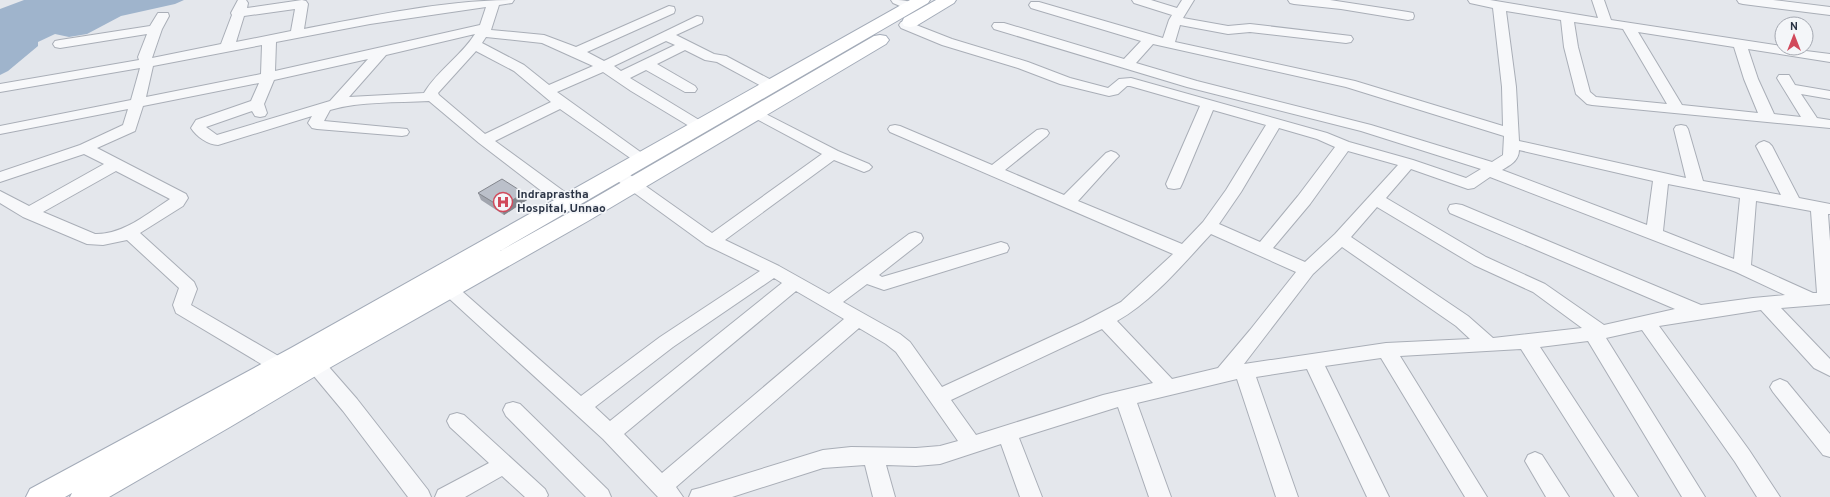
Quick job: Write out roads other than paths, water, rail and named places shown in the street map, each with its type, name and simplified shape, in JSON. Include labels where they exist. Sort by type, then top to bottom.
[{"type":"main road","points":[[40,497],[89,486],[221,420],[315,364],[580,216],[625,179],[641,159],[909,8],[948,0]]},
{"type":"main road","points":[[89,486],[280,366],[567,202],[625,179],[796,91],[909,8]]},
{"type":"street","points":[[227,48],[237,13],[244,0]]},
{"type":"street","points":[[1138,0],[1178,17],[1228,30],[1250,28],[1346,39]]},
{"type":"street","points":[[1168,44],[1178,17],[1188,0]]},
{"type":"street","points":[[1294,0],[1341,4],[1408,16]]},
{"type":"street","points":[[1474,0],[1499,6],[1830,58]]},
{"type":"street","points":[[1598,0],[1606,23]]},
{"type":"street","points":[[1743,0],[1828,11]]},
{"type":"street","points":[[1815,0],[1828,11]]},
{"type":"street","points":[[0,88],[146,64],[269,40],[399,11],[499,1]]},
{"type":"street","points":[[432,97],[431,94],[437,85],[476,45],[499,1]]},
{"type":"street","points":[[237,13],[302,4],[297,34]]},
{"type":"street","points":[[1035,5],[1168,44],[1350,84],[1511,138],[1661,178],[1825,208],[1822,299]]},
{"type":"street","points":[[909,8],[948,42],[1023,65],[1065,81],[1103,91],[1113,91],[1122,82],[1127,82],[1322,136],[1344,145],[1408,163],[1468,184],[1511,156],[1506,53],[1499,6]]},
{"type":"street","points":[[576,52],[669,10]]},
{"type":"street","points":[[0,177],[84,148],[130,128],[147,71],[145,57],[155,29],[163,16]]},
{"type":"street","points":[[1567,17],[1574,57],[1583,94],[1587,98],[1602,103],[1830,124]]},
{"type":"street","points":[[548,91],[667,36],[697,20]]},
{"type":"street","points":[[999,26],[1189,83],[1366,128],[1491,169],[1822,299]]},
{"type":"street","points":[[1628,26],[1677,110]]},
{"type":"street","points":[[60,44],[155,29]]},
{"type":"street","points":[[0,130],[268,77],[485,30],[544,39],[576,52],[604,66],[636,88],[699,126]]},
{"type":"street","points":[[667,36],[710,57],[721,58],[770,86]]},
{"type":"street","points":[[1126,65],[1150,39]]},
{"type":"street","points":[[263,125],[258,104],[268,77],[269,40]]},
{"type":"street","points":[[1739,43],[1751,79],[1768,118]]},
{"type":"street","points":[[476,45],[519,68],[561,103],[641,159]]},
{"type":"street","points":[[621,77],[685,45]]},
{"type":"street","points":[[381,52],[315,122],[317,125],[402,132]]},
{"type":"street","points":[[646,64],[690,89]]},
{"type":"street","points":[[1182,97],[1189,83]]},
{"type":"street","points":[[1812,122],[1788,83],[1830,95]]},
{"type":"street","points":[[258,104],[200,124],[198,128],[216,140],[329,106],[352,101],[432,97],[484,140],[567,202]]},
{"type":"street","points":[[484,140],[561,103]]},
{"type":"street","points":[[1174,184],[1208,105]]},
{"type":"street","points":[[756,112],[833,154],[864,167]]},
{"type":"street","points":[[1322,136],[1331,119]]},
{"type":"street","points":[[939,397],[1104,320],[1127,306],[1209,226],[1233,192],[1275,122]]},
{"type":"street","points":[[895,129],[1184,252]]},
{"type":"street","points":[[1681,129],[1696,185]]},
{"type":"street","points":[[994,171],[1042,133]]},
{"type":"street","points":[[1263,249],[1304,200],[1344,145]]},
{"type":"street","points":[[1764,146],[1793,202]]},
{"type":"street","points":[[2,200],[94,240],[104,240],[126,234],[177,202],[180,198],[84,148]]},
{"type":"street","points":[[712,241],[833,154]]},
{"type":"street","points":[[1067,202],[1111,156]]},
{"type":"street","points":[[1224,374],[1257,335],[1307,270],[1341,238],[1408,163]]},
{"type":"street","points":[[30,213],[117,164]]},
{"type":"street","points":[[1654,234],[1661,178]]},
{"type":"street","points":[[625,179],[712,241],[773,270],[830,304],[884,333],[903,347],[971,444]]},
{"type":"street","points":[[1742,268],[1746,234],[1748,194]]},
{"type":"street","points":[[1375,199],[1480,261],[1539,288],[1597,332],[1694,497]]},
{"type":"street","points":[[1456,209],[1699,312]]},
{"type":"street","points":[[1209,226],[1307,270]]},
{"type":"street","points":[[126,234],[132,235],[188,286],[188,290],[182,302],[182,308],[280,366]]},
{"type":"street","points":[[830,304],[915,238]]},
{"type":"street","points":[[1341,238],[1462,321],[1489,345]]},
{"type":"street","points":[[867,275],[876,282],[884,284],[1001,248]]},
{"type":"street","points":[[581,407],[678,334],[724,303],[752,287],[773,270]]},
{"type":"street","points":[[610,433],[794,283]]},
{"type":"street","points":[[449,289],[610,433],[667,492],[857,318]]},
{"type":"street","points":[[700,497],[823,459],[851,456],[916,457],[940,455],[1103,403],[1224,374],[1386,350],[1489,345],[1526,341],[1597,332],[1699,312],[1765,303],[1822,299]]},
{"type":"street","points":[[1765,303],[1821,363],[1830,369]]},
{"type":"street","points":[[1104,320],[1168,387]]},
{"type":"street","points":[[1646,322],[1769,497]]},
{"type":"street","points":[[1526,341],[1627,497]]},
{"type":"street","points":[[1386,350],[1476,497]]},
{"type":"street","points":[[1312,361],[1378,497]]},
{"type":"street","points":[[315,364],[354,411],[420,497]]},
{"type":"street","points":[[1244,371],[1287,497]]},
{"type":"street","points":[[1780,387],[1830,449]]},
{"type":"street","points":[[1125,398],[1160,497]]},
{"type":"street","points":[[513,410],[600,497]]},
{"type":"street","points":[[457,421],[537,495]]},
{"type":"street","points":[[1007,434],[1031,497]]},
{"type":"street","points":[[873,456],[884,497]]},
{"type":"street","points":[[1535,461],[1558,497]]},
{"type":"street","points":[[446,497],[504,464]]},
{"type":"water","points":[[24,0],[184,0],[175,4],[121,16],[87,34],[69,37],[55,34],[38,42],[38,46],[8,71],[0,75],[0,9]]},
{"type":"place","name":"Indraprastha Hospital, Unnao","points":[[503,202]]}]
